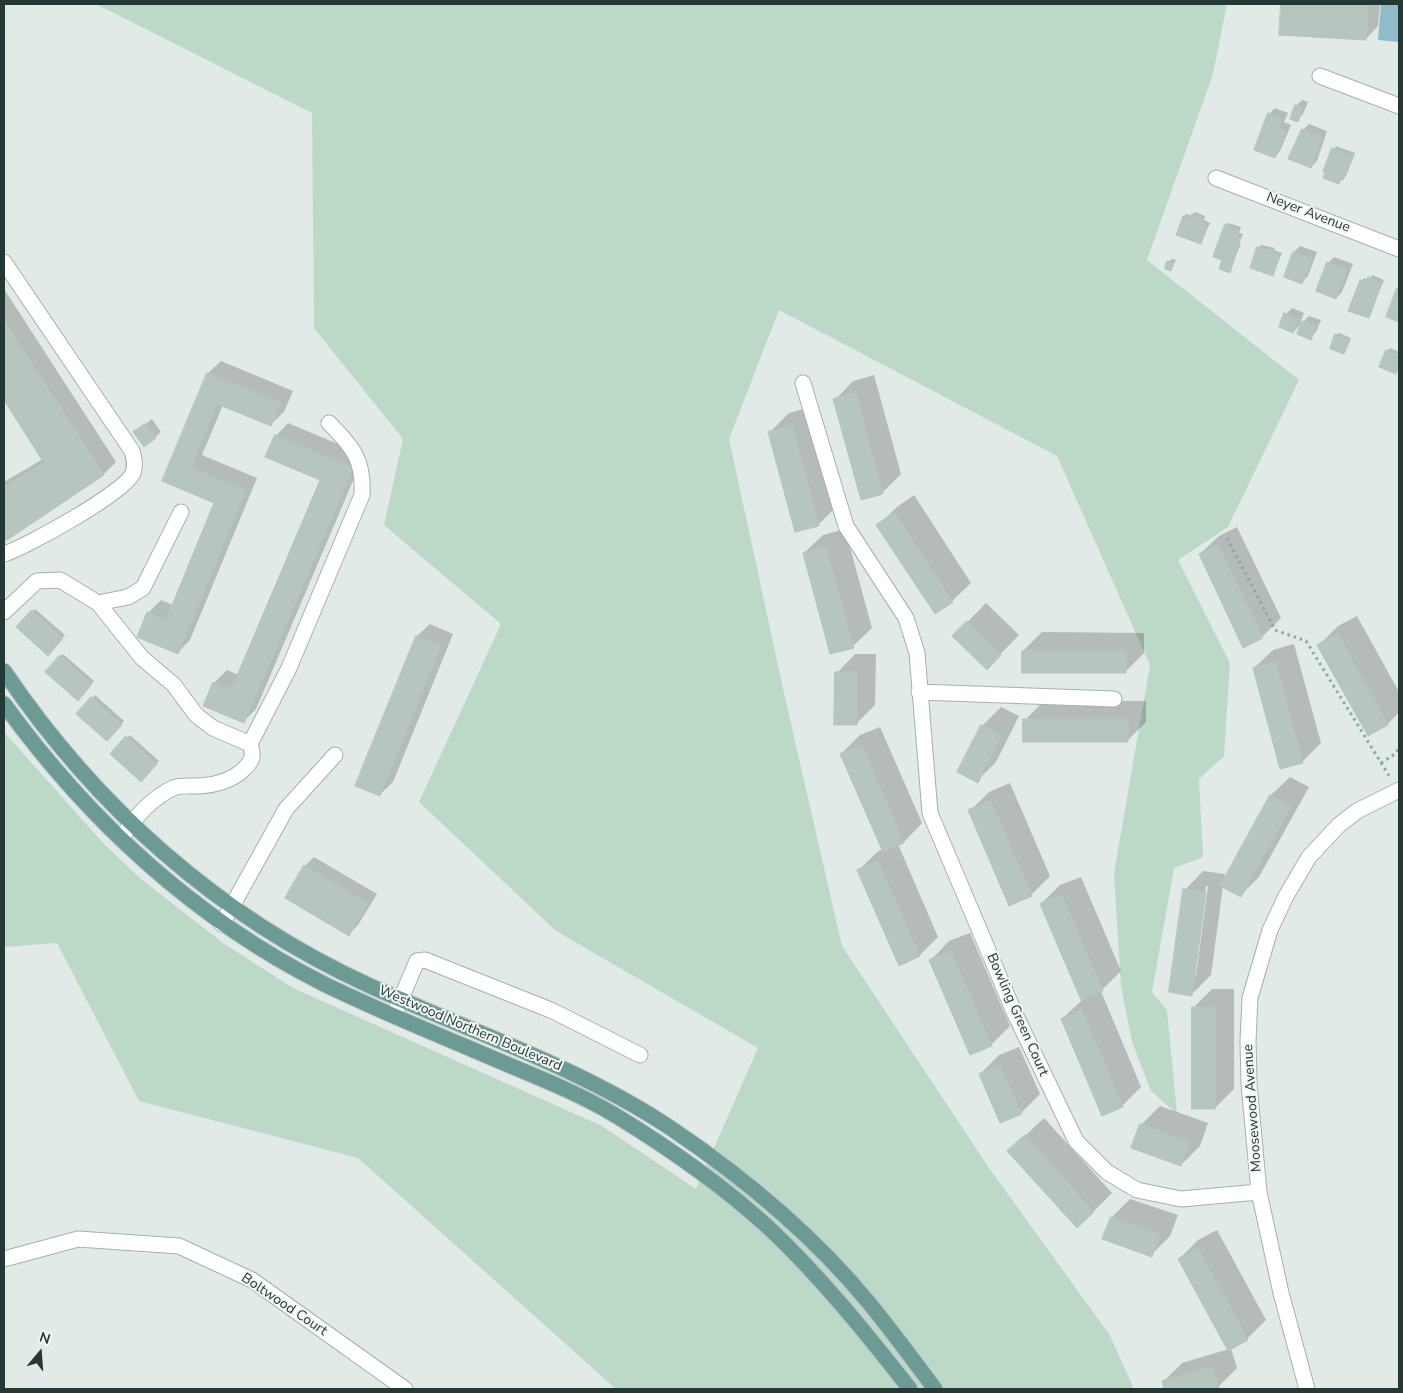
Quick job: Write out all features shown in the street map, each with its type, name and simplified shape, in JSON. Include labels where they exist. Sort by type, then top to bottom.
[{"type":"main road","name":"Westwood Northern Boulevard","points":[[4,671],[35,717],[73,764],[130,824],[175,864],[232,907],[316,959],[401,1000],[551,1064],[618,1097],[671,1128],[750,1187],[832,1262],[869,1302],[936,1389]]},
{"type":"main road","name":"Westwood Northern Boulevard","points":[[4,704],[55,771],[121,839],[162,878],[222,924],[273,956],[315,979],[394,1016],[555,1084],[612,1113],[672,1152],[720,1187],[774,1234],[856,1320],[910,1389]]},
{"type":"street","points":[[1320,76],[1399,106]]},
{"type":"street","name":"Neyer Avenue","points":[[1216,178],[1399,249]]},
{"type":"street","points":[[4,262],[132,450],[135,460],[133,474],[122,486],[70,520],[4,554]]},
{"type":"street","name":"Bowling Green Court","points":[[803,383],[846,526],[906,618],[917,653],[918,692],[930,813],[1015,1014],[1076,1141],[1107,1172],[1136,1190],[1181,1199],[1259,1192]]},
{"type":"street","points":[[250,744],[289,668],[362,495],[363,476],[359,461],[353,449],[328,424]]},
{"type":"street","points":[[98,603],[128,597],[143,588],[181,512]]},
{"type":"street","points":[[4,612],[37,580],[60,580],[98,603],[142,658],[174,684],[196,715],[212,728],[250,744],[254,753],[252,760],[240,773],[214,784],[174,788],[154,800],[130,824],[121,839]]},
{"type":"street","points":[[918,692],[1114,699]]},
{"type":"street","points":[[222,924],[286,809],[335,755]]},
{"type":"street","name":"Moosewood Avenue","points":[[1307,1389],[1282,1293],[1259,1192],[1251,1112],[1248,1040],[1250,998],[1270,930],[1286,896],[1309,857],[1339,825],[1357,811],[1398,790]]},
{"type":"street","points":[[394,1016],[417,961],[425,960],[553,1011],[640,1055]]},
{"type":"street","name":"Boltwood Court","points":[[4,1259],[78,1239],[179,1246],[252,1280],[405,1389]]},
{"type":"path","points":[[1227,538],[1275,630],[1306,641],[1398,790]]},
{"type":"path","points":[[1381,763],[1396,754],[1399,748]]},
{"type":"green space","points":[[96,4],[1227,4],[1213,74],[1147,260],[1299,380],[1228,527],[1178,560],[1230,663],[1224,756],[1199,779],[1203,857],[1174,868],[1152,992],[1167,1010],[1177,1114],[1151,1091],[1132,1042],[1121,987],[1114,873],[1150,665],[1057,456],[779,310],[729,439],[786,702],[842,946],[989,1168],[1109,1334],[1134,1389],[616,1389],[358,1158],[139,1101],[57,943],[4,947],[4,732],[104,844],[141,879],[223,943],[293,988],[602,1126],[696,1189],[758,1048],[556,931],[419,802],[501,624],[384,525],[403,439],[314,328],[312,113]]},
{"type":"water","points":[[1381,4],[1399,4],[1399,42],[1378,40]]},
{"type":"building","points":[[1281,4],[1369,4],[1366,40],[1279,35]]},
{"type":"building","points":[[1295,105],[1303,108],[1298,122],[1290,119]]},
{"type":"building","points":[[1268,113],[1282,119],[1279,128],[1286,131],[1275,158],[1254,150]]},
{"type":"building","points":[[1302,129],[1322,137],[1311,168],[1288,159]]},
{"type":"building","points":[[1332,148],[1353,156],[1343,180],[1341,179],[1339,184],[1323,178],[1325,173],[1323,172]]},
{"type":"building","points":[[1192,214],[1203,218],[1202,223],[1208,225],[1201,244],[1176,235],[1183,216],[1190,219]]},
{"type":"building","points":[[1225,224],[1239,230],[1237,235],[1241,237],[1230,273],[1219,269],[1222,260],[1213,257]]},
{"type":"building","points":[[1257,247],[1274,251],[1273,253],[1280,256],[1273,276],[1250,268]]},
{"type":"building","points":[[1293,252],[1312,258],[1302,284],[1284,277]]},
{"type":"building","points":[[1167,261],[1174,263],[1171,271],[1165,269]]},
{"type":"building","points":[[1327,262],[1347,270],[1336,299],[1316,291]]},
{"type":"building","points":[[1368,277],[1382,283],[1369,318],[1348,311],[1360,280],[1367,282]]},
{"type":"building","points":[[1397,288],[1399,289],[1399,322],[1386,317]]},
{"type":"building","points":[[1284,313],[1299,320],[1293,333],[1279,327]]},
{"type":"building","points":[[4,320],[104,475],[4,542],[4,486],[44,463],[4,400]]},
{"type":"building","points":[[1302,321],[1316,326],[1311,340],[1297,334]]},
{"type":"building","points":[[1335,334],[1350,340],[1344,354],[1330,349]]},
{"type":"building","points":[[1386,350],[1399,355],[1399,365],[1396,374],[1379,367]]},
{"type":"building","points":[[207,373],[281,403],[271,426],[217,404],[191,468],[246,490],[178,654],[137,637],[147,612],[166,620],[214,503],[162,481]]},
{"type":"building","points":[[856,393],[883,494],[861,500],[833,399]]},
{"type":"building","points":[[145,424],[156,438],[144,447],[133,432]]},
{"type":"building","points":[[793,426],[819,526],[795,532],[768,432]]},
{"type":"building","points":[[275,435],[353,468],[244,723],[203,706],[213,682],[231,690],[320,480],[265,457]]},
{"type":"building","points":[[895,513],[953,602],[935,614],[876,525]]},
{"type":"building","points":[[1218,545],[1263,638],[1243,648],[1199,554]]},
{"type":"building","points":[[826,547],[854,648],[830,654],[803,553]]},
{"type":"building","points":[[32,610],[63,638],[48,656],[16,627]]},
{"type":"building","points":[[967,621],[1001,655],[987,670],[952,636]]},
{"type":"building","points":[[1338,634],[1388,725],[1368,736],[1317,645]]},
{"type":"building","points":[[416,636],[441,646],[380,796],[355,786]]},
{"type":"building","points":[[1022,651],[1126,651],[1126,673],[1022,673]]},
{"type":"building","points":[[60,655],[92,684],[78,701],[45,672]]},
{"type":"building","points":[[1276,662],[1303,763],[1280,769],[1253,668]]},
{"type":"building","points":[[835,672],[857,672],[857,725],[834,725]]},
{"type":"building","points":[[91,697],[122,725],[107,741],[76,714]]},
{"type":"building","points":[[1023,719],[1128,719],[1128,742],[1023,742]]},
{"type":"building","points":[[981,725],[1001,735],[978,783],[957,772]]},
{"type":"building","points":[[126,736],[157,764],[141,782],[110,754]]},
{"type":"building","points":[[862,745],[904,843],[883,852],[840,754]]},
{"type":"building","points":[[1270,795],[1291,806],[1241,897],[1220,886]]},
{"type":"building","points":[[991,801],[1032,896],[1009,906],[968,810]]},
{"type":"building","points":[[878,861],[920,956],[899,966],[857,870]]},
{"type":"building","points":[[304,865],[368,903],[349,936],[285,898]]},
{"type":"building","points":[[1183,889],[1206,892],[1192,996],[1169,992]]},
{"type":"building","points":[[1062,895],[1103,991],[1081,1000],[1040,904]]},
{"type":"building","points":[[951,951],[992,1046],[970,1055],[929,960]]},
{"type":"building","points":[[1192,1007],[1215,1007],[1215,1109],[1192,1109]]},
{"type":"building","points":[[1082,1010],[1123,1107],[1102,1116],[1061,1019]]},
{"type":"building","points":[[1000,1065],[1022,1114],[1000,1123],[979,1074]]},
{"type":"building","points":[[1140,1124],[1190,1142],[1181,1166],[1131,1148]]},
{"type":"building","points":[[1025,1135],[1094,1212],[1077,1228],[1007,1151]]},
{"type":"building","points":[[1111,1217],[1160,1234],[1152,1257],[1102,1239]]},
{"type":"building","points":[[1198,1248],[1248,1340],[1228,1351],[1178,1259]]},
{"type":"building","points":[[1212,1367],[1219,1388],[1164,1389],[1162,1381]]}]
